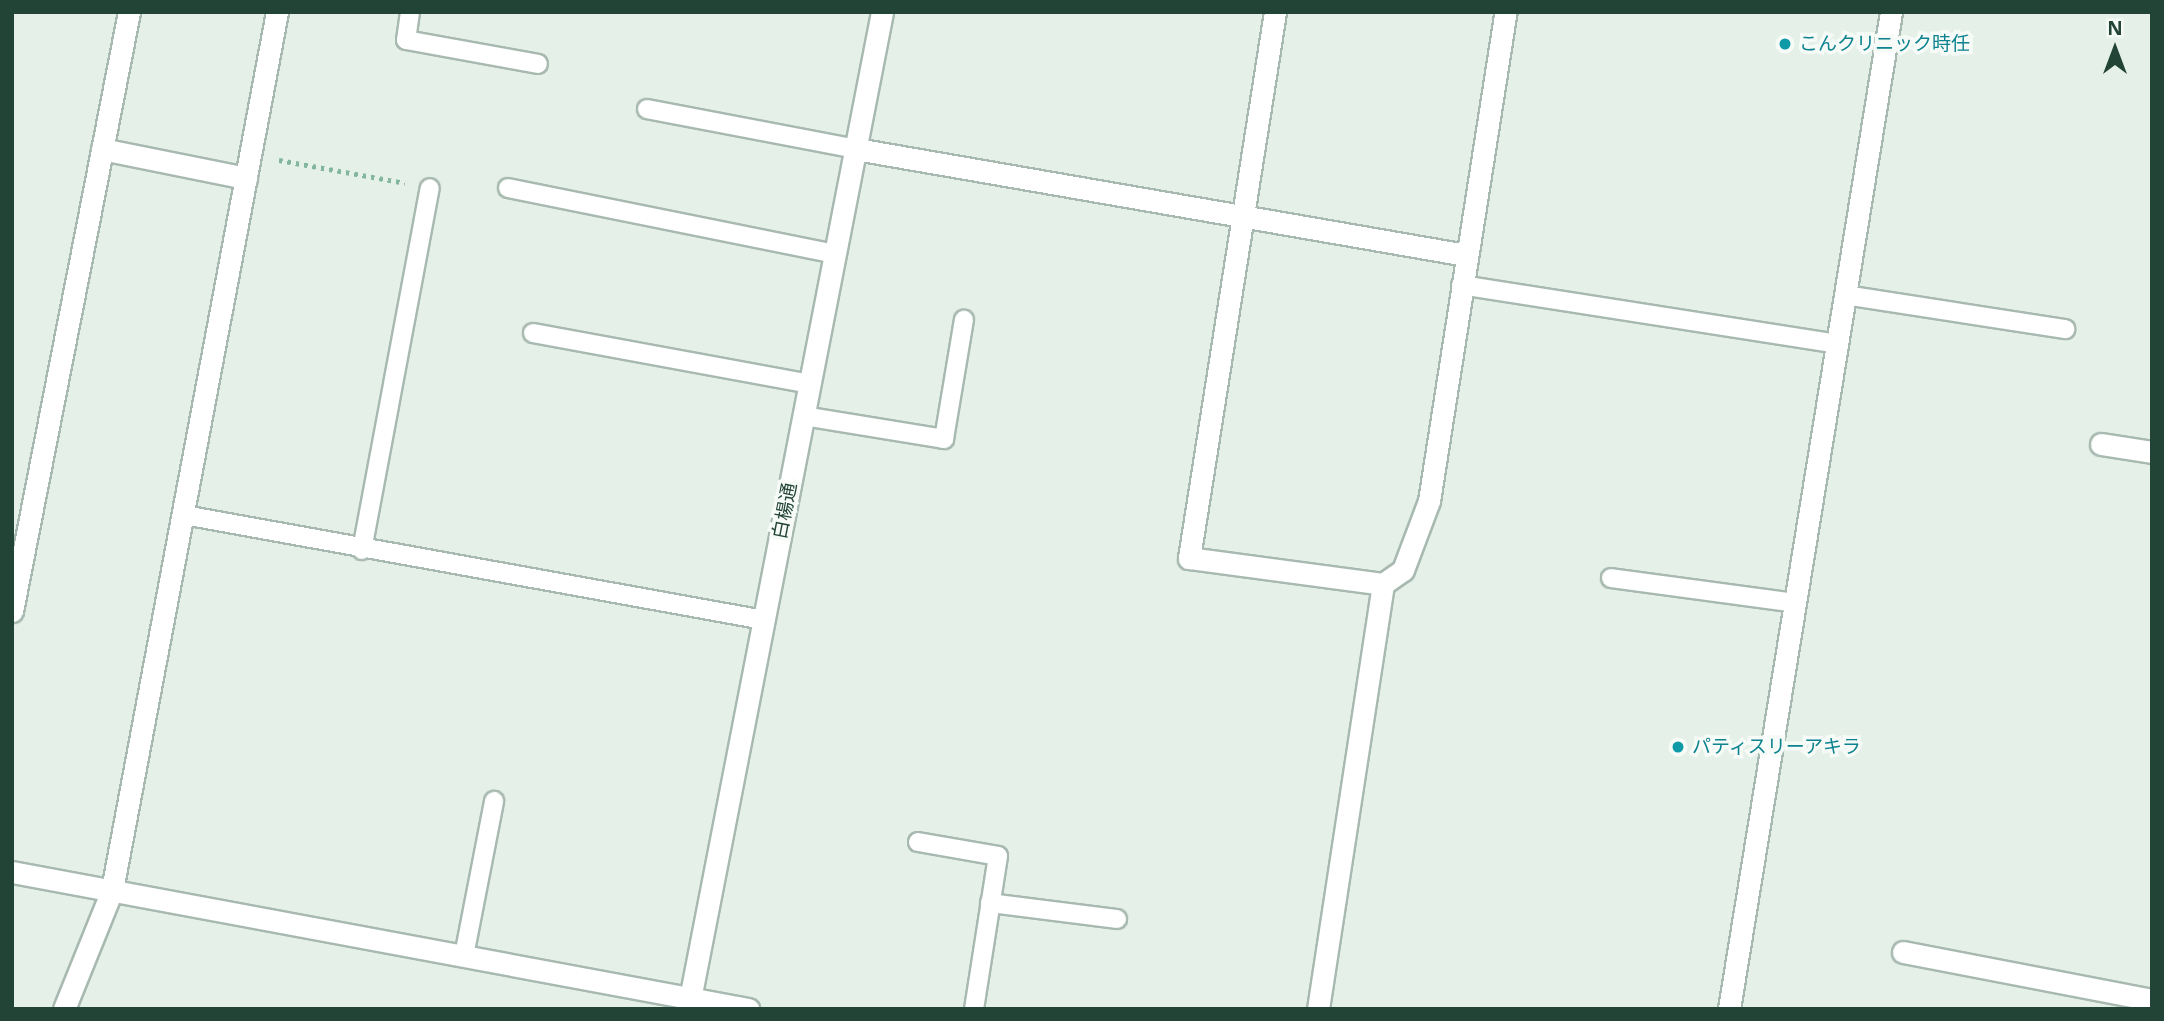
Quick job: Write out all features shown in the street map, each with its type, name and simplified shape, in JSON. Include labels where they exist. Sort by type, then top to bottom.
[{"type":"street","points":[[12,611],[129,12]]},
{"type":"street","points":[[64,1009],[112,890],[277,12]]},
{"type":"street","name":"白楊通","points":[[689,1004],[882,12]]},
{"type":"street","points":[[1275,12],[1189,558],[1383,584],[1403,570],[1429,501],[1506,12]]},
{"type":"street","points":[[1728,1009],[1891,12]]},
{"type":"street","points":[[102,149],[246,178]]},
{"type":"street","points":[[856,149],[1244,220],[1466,255]]},
{"type":"street","points":[[2101,444],[2152,452]]},
{"type":"street","points":[[1318,1009],[1383,584]]},
{"type":"street","points":[[12,872],[464,956],[689,1004],[748,1009]]},
{"type":"street","points":[[1903,952],[2152,1000]]},
{"type":"lane","points":[[410,12],[405,40],[538,64]]},
{"type":"lane","points":[[647,109],[856,149]]},
{"type":"lane","points":[[362,550],[430,188]]},
{"type":"lane","points":[[508,188],[835,254]]},
{"type":"lane","points":[[1461,285],[1837,344]]},
{"type":"lane","points":[[1845,295],[2065,329]]},
{"type":"lane","points":[[804,416],[944,439],[964,320]]},
{"type":"lane","points":[[533,333],[810,384]]},
{"type":"lane","points":[[184,516],[764,621]]},
{"type":"lane","points":[[1611,578],[1795,603]]},
{"type":"lane","points":[[464,956],[494,801]]},
{"type":"lane","points":[[918,842],[998,856],[974,1009]]},
{"type":"lane","points":[[990,903],[1117,919]]},
{"type":"path","points":[[250,154],[430,188]]},
{"type":"place","name":"こんクリニック時任","points":[[1785,44]]},
{"type":"place","name":"パティスリーアキラ","points":[[1678,747]]}]
